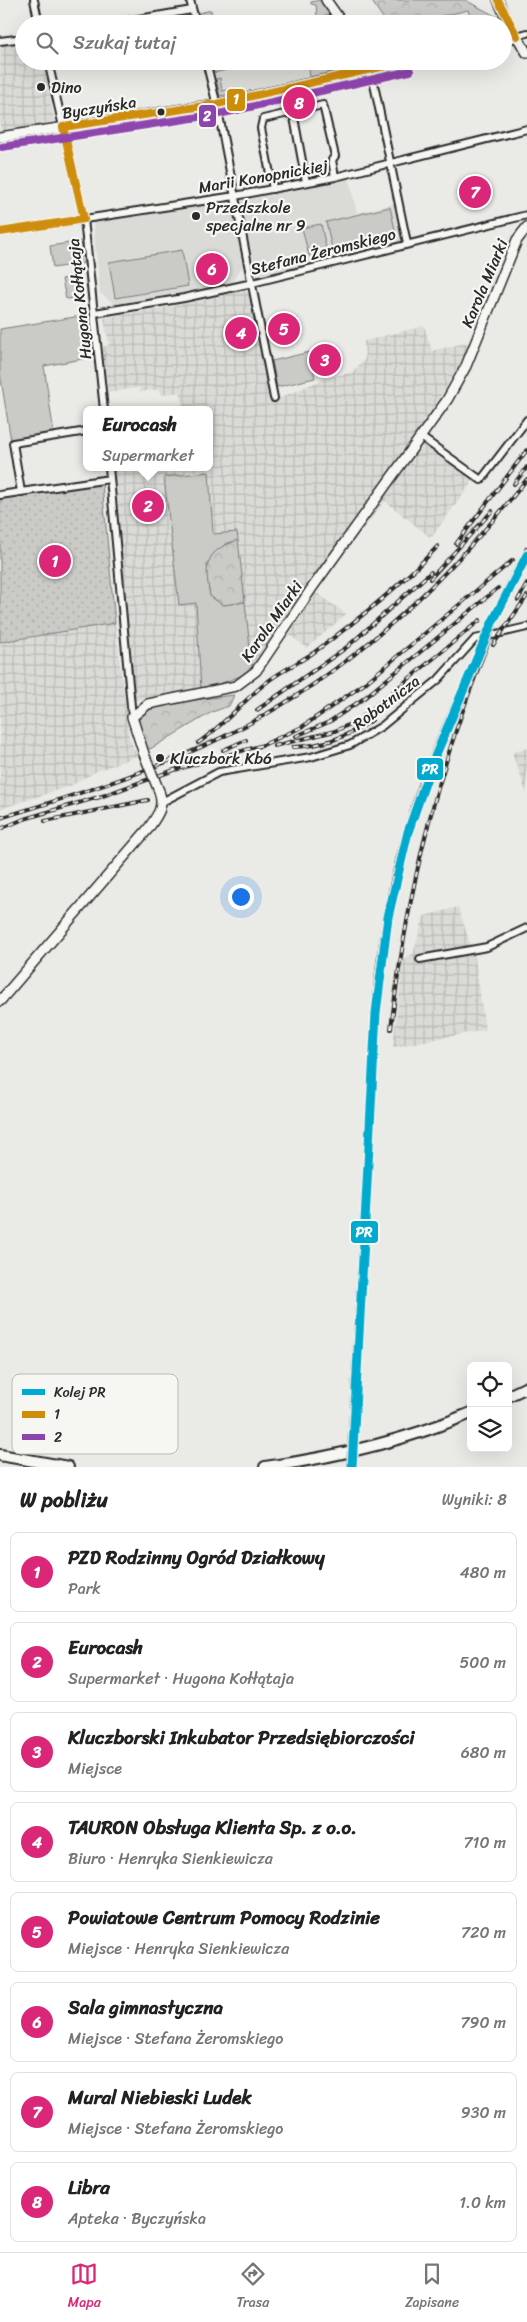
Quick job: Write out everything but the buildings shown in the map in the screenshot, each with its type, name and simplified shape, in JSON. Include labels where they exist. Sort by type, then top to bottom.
[{"type":"main road","points":[[512,1394],[527,1387]]},
{"type":"main road","points":[[265,1467],[359,1450],[402,1438],[467,1414]]},
{"type":"main road","points":[[0,1455],[68,1467]]},
{"type":"street","points":[[34,0],[37,15]]},
{"type":"street","points":[[190,0],[193,15]]},
{"type":"street","points":[[326,0],[336,15]]},
{"type":"street","points":[[498,0],[506,15]]},
{"type":"street","points":[[162,15],[192,10]]},
{"type":"street","points":[[512,27],[527,53]]},
{"type":"street","points":[[512,38],[527,34]]},
{"type":"street","points":[[0,42],[15,40]]},
{"type":"street","name":"Hugona Kołłątaja","points":[[50,70],[84,219],[104,406]]},
{"type":"street","points":[[208,70],[217,104],[274,398]]},
{"type":"street","name":"Byczyńska","points":[[0,137],[217,104],[354,70]]},
{"type":"street","points":[[371,70],[407,244]]},
{"type":"street","points":[[273,189],[260,128],[263,119],[323,105],[335,156],[332,160],[335,177]]},
{"type":"street","points":[[293,112],[306,182]]},
{"type":"street","name":"Marii Konopnickiej","points":[[0,232],[235,196],[335,177],[527,129]]},
{"type":"street","name":"Stefana Żeromskiego","points":[[95,313],[184,298],[527,215]]},
{"type":"street","name":"Karola Miarki","points":[[132,717],[148,704],[236,686],[256,671],[312,588],[447,400],[466,366],[517,240],[527,227]]},
{"type":"street","points":[[421,437],[481,480],[527,420]]},
{"type":"street","points":[[21,492],[13,443],[83,432]]},
{"type":"street","points":[[0,1001],[148,829],[160,811],[162,802],[160,791],[144,754],[132,717],[109,471]]},
{"type":"street","points":[[0,495],[110,479]]},
{"type":"street","name":"Robotnicza","points":[[162,802],[218,772],[311,757],[359,741],[382,726],[438,680],[475,639],[527,627]]},
{"type":"street","points":[[420,959],[487,947],[527,928]]},
{"type":"shaded area","points":[[15,40],[15,70],[45,70],[55,123],[0,133],[0,43]]},
{"type":"shaded area","points":[[214,70],[330,70],[331,72],[220,96]]},
{"type":"shaded area","points":[[349,179],[357,213],[393,204],[401,239],[399,242],[257,277],[240,201]]},
{"type":"shaded area","points":[[229,201],[231,203],[243,265],[233,282],[183,294],[116,305],[100,293],[93,222]]},
{"type":"shaded area","points":[[240,291],[251,293],[270,402],[324,379],[352,372],[365,359],[364,341],[424,326],[432,351],[473,341],[418,435],[475,478],[431,538],[385,501],[314,591],[346,614],[307,648],[287,633],[252,667],[237,532],[213,534],[209,472],[164,477],[179,605],[196,603],[201,691],[134,700],[114,471],[213,471],[213,406],[182,406],[180,392],[161,395],[160,389],[140,392],[139,387],[108,393],[103,347],[109,345],[104,318],[190,303]]},
{"type":"shaded area","points":[[115,623],[129,737],[137,756],[97,771],[70,786],[0,809],[0,642]]},
{"type":"shaded area","points":[[527,748],[527,794],[512,753]]},
{"type":"shaded area","points":[[458,907],[475,958],[485,1030],[393,1047],[403,959],[413,954],[424,916]]},
{"type":"green space","points":[[320,0],[330,14],[317,15],[316,5],[311,4],[311,2]]},
{"type":"green space","points":[[371,0],[465,0],[493,15],[469,15],[468,10],[447,15],[381,15]]},
{"type":"green space","points":[[211,10],[211,15],[196,14]]},
{"type":"green space","points":[[212,70],[226,70],[213,73]]},
{"type":"green space","points":[[309,70],[336,70],[336,71],[310,77]]},
{"type":"green space","points":[[220,78],[222,91],[237,88],[238,92],[220,96],[216,79]]},
{"type":"green space","points":[[390,207],[397,239],[333,253],[326,222]]},
{"type":"green space","points":[[321,224],[327,252],[309,256],[302,228]]},
{"type":"green space","points":[[81,241],[84,263],[53,268],[50,246]]},
{"type":"green space","points":[[182,250],[188,286],[115,298],[109,262]]},
{"type":"green space","points":[[74,277],[77,298],[66,299],[62,279]]},
{"type":"green space","points":[[81,316],[88,358],[44,366],[54,434],[11,441],[0,373],[0,329]]},
{"type":"green space","points":[[297,318],[301,333],[294,334],[290,322]]},
{"type":"green space","points":[[310,352],[315,378],[277,387],[272,361]]},
{"type":"green space","points":[[209,472],[213,534],[237,532],[238,540],[225,544],[207,564],[210,596],[223,605],[245,602],[252,667],[243,675],[201,691],[196,603],[179,605],[164,477]]},
{"type":"green space","points":[[102,484],[115,623],[0,642],[0,499]]},
{"type":"green space","points":[[238,540],[245,602],[223,605],[210,596],[207,575],[209,560],[219,549]]},
{"type":"green space","points":[[234,695],[229,706],[212,712],[150,749],[143,746],[139,727],[140,717],[155,705]]},
{"type":"railway","points":[[456,544],[527,450]]},
{"type":"railway","points":[[514,484],[527,467]]},
{"type":"railway","points":[[0,818],[88,790],[175,759],[231,733],[316,683],[355,654],[429,589],[496,517],[527,479]]},
{"type":"railway","points":[[430,579],[492,511]]},
{"type":"railway","points":[[198,743],[267,682],[313,653],[362,616],[409,575],[438,546]]},
{"type":"railway","points":[[348,1467],[373,1013],[386,909],[404,833],[424,775],[487,629],[527,548]]},
{"type":"railway","points":[[171,771],[263,745],[302,727],[364,684],[513,560]]},
{"type":"railway","points":[[257,710],[347,647],[431,572]]},
{"type":"railway","points":[[518,600],[527,584]]},
{"type":"railway","points":[[296,736],[329,722],[363,699],[498,588]]},
{"type":"railway","points":[[493,645],[527,596]]},
{"type":"railway","points":[[274,746],[335,731],[359,720],[480,620]]},
{"type":"railway","points":[[391,1029],[407,924],[428,824],[458,726],[495,626]]},
{"type":"railway","points":[[293,747],[314,745],[334,740],[372,720]]},
{"type":"railway","points":[[223,750],[246,740]]},
{"type":"railway","points":[[97,798],[177,769]]},
{"type":"railway","points":[[0,829],[24,819],[102,796]]},
{"type":"railway","points":[[45,821],[148,800]]},
{"type":"rail line","name":"PR","points":[[352,1467],[376,1013],[388,917],[408,832],[431,766],[492,623],[527,555]]},
{"type":"transit line","name":"1","points":[[498,0],[506,15]]},
{"type":"transit line","name":"1","points":[[512,27],[517,36]]},
{"type":"transit line","name":"1","points":[[63,127],[217,104],[367,70]]},
{"type":"transit line","name":"2","points":[[2,147],[219,114],[410,71]]},
{"type":"transit line","name":"1","points":[[63,127],[84,219]]},
{"type":"transit line","name":"1","points":[[0,232],[84,219]]},
{"type":"place","name":"Dino","points":[[41,87]]},
{"type":"place","name":"Libra","points":[[299,103]]},
{"type":"place","name":"Mural Niebieski Ludek","points":[[475,192]]},
{"type":"place","name":"Przedszkole specjalne nr 9","points":[[196,216]]},
{"type":"place","name":"Sala gimnastyczna","points":[[212,269]]},
{"type":"place","name":"Powiatowe Centrum Pomocy Rodzinie","points":[[284,329]]},
{"type":"place","name":"TAURON Obsługa Klienta Sp. z o.o.","points":[[241,333]]},
{"type":"place","name":"Kluczborski Inkubator Przedsiębiorczości","points":[[325,360]]},
{"type":"place","name":"Eurocash","points":[[148,506]]},
{"type":"place","name":"PZD Rodzinny Ogród Działkowy","points":[[55,561]]},
{"type":"place","name":"Kluczbork Kb6","points":[[160,758]]}]
